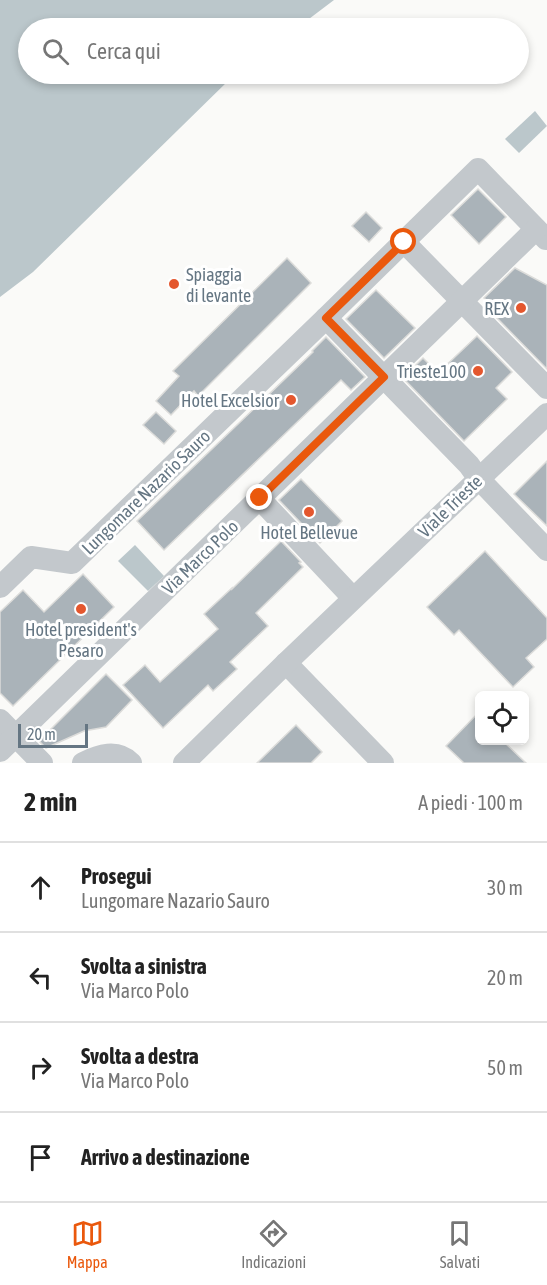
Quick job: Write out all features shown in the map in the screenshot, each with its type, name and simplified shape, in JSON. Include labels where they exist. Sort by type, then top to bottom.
[{"type":"street","name":"Lungomare Nazario Sauro","points":[[0,587],[31,557],[72,563],[478,169],[542,235]]},
{"type":"street","name":"Via Marco Polo","points":[[42,763],[5,736],[260,498],[462,301],[542,235]]},
{"type":"street","points":[[404,242],[547,388]]},
{"type":"street","points":[[326,318],[469,465],[479,479],[547,550]]},
{"type":"street","name":"Viale Trieste","points":[[184,763],[353,598],[547,414]]},
{"type":"street","points":[[260,498],[353,598]]},
{"type":"street","points":[[286,663],[383,763]]},
{"type":"street","points":[[83,763],[96,756],[112,754],[126,758],[131,763]]},
{"type":"shaded area","points":[[0,0],[334,0],[310,18],[18,18],[18,84],[225,84],[33,272],[0,297]]},
{"type":"shaded area","points":[[535,111],[547,126],[519,153],[505,139]]},
{"type":"shaded area","points":[[135,545],[164,576],[148,591],[118,561]]},
{"type":"building","points":[[478,189],[506,217],[479,244],[451,215]]},
{"type":"building","points":[[366,212],[382,228],[369,242],[352,226]]},
{"type":"building","points":[[287,258],[311,283],[198,396],[194,391],[171,415],[156,401],[179,376],[173,371]]},
{"type":"building","name":"REX","points":[[515,268],[547,285],[547,369],[496,317],[501,313],[484,298]]},
{"type":"building","points":[[376,290],[415,328],[384,358],[346,319]]},
{"type":"building","points":[[477,336],[512,372],[496,388],[507,399],[464,441],[403,378],[423,358],[438,373]]},
{"type":"building","points":[[326,337],[365,377],[351,390],[341,380],[164,550],[137,521]]},
{"type":"building","points":[[156,412],[176,431],[164,444],[143,425]]},
{"type":"building","points":[[547,461],[547,526],[514,494]]},
{"type":"building","name":"Hotel Bellevue","points":[[301,479],[342,521],[320,543],[279,500]]},
{"type":"building","points":[[281,541],[303,567],[256,613],[268,626],[230,662],[237,669],[213,691],[208,685],[163,728],[123,685],[145,665],[160,682],[218,629],[204,614]]},
{"type":"building","points":[[485,551],[547,618],[547,639],[526,658],[534,667],[513,687],[459,630],[454,635],[427,607]]},
{"type":"building","points":[[83,574],[114,607],[13,706],[0,693],[0,612],[23,590],[44,612]]},
{"type":"building","points":[[106,674],[132,700],[106,727],[84,731],[46,748],[39,741]]},
{"type":"building","points":[[475,716],[475,745],[507,745],[526,763],[464,763],[446,746]]},
{"type":"building","points":[[296,725],[322,752],[311,763],[257,763]]},
{"type":"place","name":"Spiaggia di levante","points":[[174,284]]},
{"type":"place","name":"REX","points":[[521,308]]},
{"type":"place","name":"Trieste100","points":[[478,371]]},
{"type":"place","name":"Hotel Excelsior","points":[[291,400]]},
{"type":"place","name":"Hotel Bellevue","points":[[309,512]]},
{"type":"place","name":"Hotel president's Pesaro","points":[[81,609]]},
{"type":"route","points":[[260,498],[384,377],[326,318],[404,242]]}]
